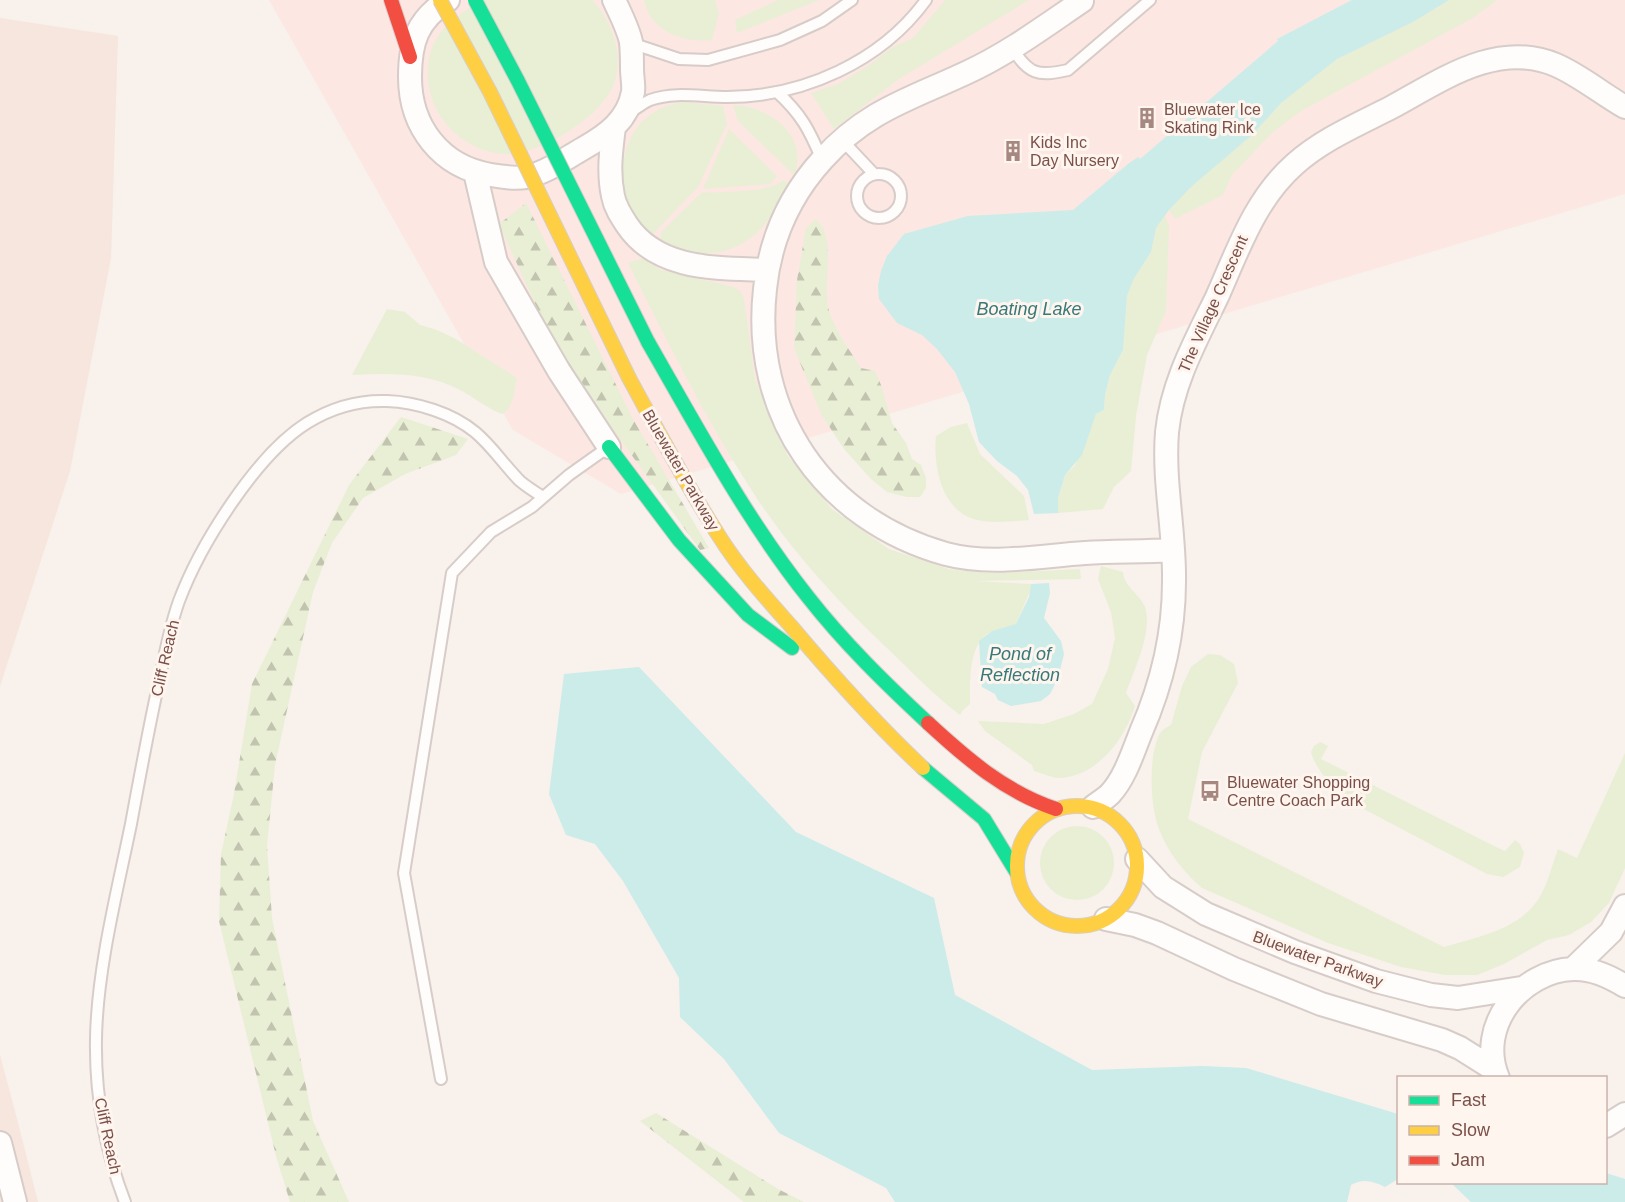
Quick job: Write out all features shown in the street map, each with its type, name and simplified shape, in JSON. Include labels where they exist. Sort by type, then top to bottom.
[{"type":"street","points":[[391,0],[410,57]]},
{"type":"street","name":"Bluewater Parkway","points":[[440,0],[490,92],[629,378],[720,538],[768,600],[838,682],[890,737],[934,778],[984,819],[1017,873]]},
{"type":"street","points":[[448,0],[436,7],[415,34],[410,57],[411,100],[416,116],[425,133],[445,156],[475,172],[510,178],[537,174],[598,140],[619,121]]},
{"type":"street","name":"Bluewater Parkway","points":[[475,0],[518,81],[648,342],[696,427],[753,520],[795,580],[837,630],[900,696],[970,762],[1014,793],[1037,804],[1056,809]]},
{"type":"street","points":[[614,0],[631,43],[633,91],[619,121],[610,174],[613,198],[624,220],[637,237],[658,254],[683,263],[767,270]]},
{"type":"street","points":[[1082,0],[1012,48],[969,72],[910,96],[872,116],[842,140],[822,160],[802,185],[781,222],[767,270],[762,311],[763,348],[771,385],[781,414],[797,447],[817,473],[842,499],[875,524],[898,537],[931,549],[981,560],[1172,550]]},
{"type":"street","name":"The Village Crescent","points":[[1093,807],[1111,793],[1127,766],[1156,694],[1163,669],[1172,623],[1174,580],[1167,442],[1169,417],[1176,388],[1253,218],[1267,195],[1289,170],[1319,146],[1469,67],[1500,58],[1522,57],[1555,65],[1625,107]]},
{"type":"street","points":[[475,172],[495,262],[559,371],[609,447],[679,540],[748,615],[838,682]]},
{"type":"street","points":[[1078,805],[1093,807],[1109,815],[1123,826],[1132,842],[1137,859],[1137,873],[1130,893],[1118,910],[1106,919],[1081,926],[1062,924],[1043,917],[1025,898],[1019,886],[1017,858],[1020,844],[1027,831],[1037,820],[1056,809],[1078,805]]},
{"type":"street","name":"Bluewater Parkway","points":[[1137,859],[1163,887],[1206,914],[1295,952],[1376,981],[1431,995],[1458,999],[1521,988]]},
{"type":"street","points":[[1574,968],[1611,932],[1625,906]]},
{"type":"street","points":[[1106,919],[1135,925],[1157,933],[1234,969],[1321,1004],[1442,1040],[1460,1048],[1496,1073]]},
{"type":"street","points":[[1496,1073],[1493,1047],[1497,1025],[1506,1005],[1521,988],[1546,974],[1574,968],[1592,970],[1625,986]]},
{"type":"street","points":[[1607,1124],[1625,1114]]},
{"type":"street","points":[[0,1143],[15,1202]]},
{"type":"lane","points":[[631,43],[679,59],[708,60],[780,40],[822,21],[852,0]]},
{"type":"lane","points":[[619,121],[649,101],[660,98],[690,95],[728,97],[777,92],[821,79],[856,62],[889,38],[926,0]]},
{"type":"lane","points":[[1012,48],[1024,66],[1038,72],[1053,73],[1068,70],[1150,0]]},
{"type":"lane","points":[[777,92],[795,108],[811,134],[822,160]]},
{"type":"lane","points":[[842,140],[874,174],[888,175],[899,185],[902,200],[895,213],[889,217],[874,218],[862,210],[858,204],[857,196],[862,182],[874,174]]},
{"type":"lane","name":"Cliff Reach","points":[[125,1202],[109,1154],[99,1092],[96,1034],[103,970],[156,695],[174,617],[194,566],[215,529],[238,494],[284,440],[316,418],[357,403],[396,402],[425,408],[455,419],[475,432],[521,482],[543,497]]},
{"type":"lane","points":[[441,1079],[404,873],[452,573],[491,532],[532,507],[569,475],[609,447]]},
{"type":"shaded area","points":[[269,0],[1625,0],[1625,194],[621,494],[513,430]]},
{"type":"shaded area","points":[[0,18],[118,36],[111,258],[70,471],[0,686]]},
{"type":"shaded area","points":[[0,1055],[17,1119],[38,1202],[0,1202]]},
{"type":"green space","points":[[482,0],[592,0],[600,9],[612,31],[618,56],[615,80],[602,103],[563,135],[548,143],[517,153],[503,154],[487,151],[472,145],[453,132],[444,121],[430,94],[428,66],[430,53],[441,32],[449,23]]},
{"type":"green space","points":[[644,0],[715,0],[719,13],[712,40],[690,40],[661,28],[647,11]]},
{"type":"green space","points":[[778,0],[819,0],[737,33],[735,20]]},
{"type":"green space","points":[[945,0],[1029,0],[899,79],[834,129],[811,93],[838,84],[868,66],[891,48],[913,38]]},
{"type":"green space","points":[[1449,0],[1498,0],[1471,19],[1301,111],[1273,132],[1232,175],[1223,195],[1175,219],[1169,210],[1191,187],[1252,135],[1281,103],[1337,59],[1413,22]]},
{"type":"green space","points":[[682,102],[723,106],[727,124],[698,187],[652,235],[633,214],[629,206],[623,180],[625,153],[636,129],[645,119],[662,108]]},
{"type":"green space","points":[[733,105],[760,111],[783,126],[791,136],[796,148],[797,161],[794,175],[738,121]]},
{"type":"green space","points":[[729,129],[777,176],[770,184],[703,189]]},
{"type":"green space","points":[[783,180],[789,183],[772,214],[754,235],[742,244],[716,252],[702,253],[674,247],[660,241],[661,232],[701,193],[745,191],[768,187]]},
{"type":"green space","points":[[526,203],[633,419],[709,548],[700,550],[556,350],[499,224]]},
{"type":"green space","points":[[1165,216],[1169,226],[1166,311],[1147,355],[1136,416],[1131,471],[1114,487],[1103,509],[1058,513],[1058,498],[1065,475],[1075,465],[1096,414],[1104,410],[1110,375],[1123,350],[1127,296],[1133,280],[1151,252],[1156,228]]},
{"type":"green space","points":[[816,219],[823,228],[828,251],[827,303],[830,314],[861,368],[875,371],[892,423],[906,443],[912,459],[921,465],[926,478],[926,488],[920,497],[907,497],[887,492],[871,479],[844,449],[821,414],[794,348],[797,280],[806,228]]},
{"type":"green space","points":[[643,258],[661,270],[734,287],[741,292],[744,299],[755,380],[788,456],[832,509],[889,549],[949,569],[1000,573],[1080,569],[1081,579],[974,581],[1031,584],[1031,589],[1016,624],[989,633],[977,646],[972,665],[970,704],[960,715],[924,684],[817,576],[800,557],[754,494],[703,409],[628,263]]},
{"type":"green space","points":[[387,309],[405,312],[420,325],[456,339],[517,378],[509,408],[502,414],[458,389],[433,379],[393,374],[352,375]]},
{"type":"green space","points":[[401,417],[468,439],[456,455],[405,474],[363,498],[332,543],[313,592],[275,765],[267,846],[272,918],[313,1121],[349,1202],[290,1202],[276,1156],[219,921],[221,854],[234,794],[252,684],[349,485]]},
{"type":"green space","points":[[967,423],[980,454],[1024,496],[1029,520],[997,522],[978,520],[966,516],[948,499],[938,474],[936,436],[951,427]]},
{"type":"green space","points":[[1101,566],[1123,572],[1126,582],[1145,607],[1147,628],[1145,639],[1126,693],[1135,706],[1125,731],[1109,753],[1099,762],[1075,775],[1055,778],[1034,771],[1032,765],[985,731],[978,721],[1044,724],[1074,714],[1092,704],[1108,669],[1115,638],[1111,612],[1098,579]]},
{"type":"green space","points":[[1208,654],[1220,655],[1234,664],[1238,683],[1202,752],[1188,819],[1444,947],[1497,931],[1531,909],[1545,887],[1558,849],[1577,858],[1625,753],[1625,868],[1609,903],[1591,922],[1569,935],[1547,940],[1504,964],[1477,975],[1445,975],[1401,967],[1328,943],[1202,888],[1177,861],[1162,837],[1152,794],[1152,767],[1156,743],[1160,733],[1171,725],[1182,686],[1191,667]]},
{"type":"green space","points":[[1320,742],[1328,746],[1321,759],[1494,846],[1505,851],[1515,840],[1520,844],[1524,853],[1520,867],[1503,877],[1487,874],[1360,807],[1338,791],[1324,776],[1314,760],[1311,752]]},
{"type":"green space","points":[[1077,826],[1098,832],[1108,842],[1114,863],[1108,884],[1098,894],[1077,900],[1056,894],[1046,884],[1040,863],[1046,842],[1056,832]]},
{"type":"green space","points":[[656,1113],[778,1189],[804,1202],[744,1202],[640,1121]]},
{"type":"water","name":"Boating Lake","points":[[1352,0],[1449,0],[1413,22],[1337,59],[1281,103],[1252,135],[1191,187],[1169,210],[1156,228],[1151,252],[1133,280],[1127,296],[1123,350],[1110,375],[1104,410],[1096,414],[1082,455],[1065,475],[1058,498],[1058,513],[1034,514],[1028,490],[1017,476],[997,461],[979,442],[969,404],[955,372],[937,349],[922,335],[897,323],[879,299],[878,286],[887,256],[904,234],[968,216],[1073,210],[1128,164],[1138,157],[1140,159],[1278,41],[1277,39]]},
{"type":"water","name":"Pond of Reflection","points":[[1049,583],[1050,593],[1044,618],[1061,641],[1064,654],[1058,678],[1050,694],[1041,701],[1011,706],[998,700],[995,694],[982,687],[979,641],[992,631],[1016,624],[1029,597],[1031,584]]},
{"type":"water","points":[[639,667],[796,832],[934,898],[955,995],[1092,1070],[1202,1066],[1246,1068],[1397,1114],[1397,1180],[1385,1187],[1368,1181],[1355,1183],[1351,1185],[1347,1202],[895,1202],[886,1188],[779,1133],[724,1059],[680,1017],[679,978],[623,881],[595,844],[566,835],[549,794],[564,674]]},
{"type":"water","points":[[1607,1173],[1625,1179],[1625,1202],[1471,1202],[1452,1184],[1607,1184]]},
{"type":"traffic: fast","points":[[475,0],[518,81],[648,342]]},
{"type":"traffic: fast","points":[[648,342],[743,505],[785,567],[850,647],[928,723]]},
{"type":"traffic: fast","points":[[609,447],[679,540],[748,615],[792,648]]},
{"type":"traffic: fast","points":[[923,768],[984,819],[1017,873]]},
{"type":"traffic: slow","points":[[440,0],[490,92],[629,378]]},
{"type":"traffic: slow","points":[[629,378],[672,458],[735,559],[838,680],[923,768]]},
{"type":"traffic: slow","points":[[1077,806],[1100,810],[1120,823],[1133,843],[1137,866],[1133,889],[1120,909],[1100,922],[1077,926],[1054,922],[1034,909],[1021,889],[1017,866],[1021,843],[1034,823],[1054,810],[1077,806]]},
{"type":"traffic: jam","points":[[391,0],[410,57]]},
{"type":"traffic: jam","points":[[928,723],[972,762],[1003,784],[1056,809]]},
{"type":"place","name":"Bluewater Ice Skating Rink","points":[[1147,118]]},
{"type":"place","name":"Kids Inc Day Nursery","points":[[1013,151]]},
{"type":"place","name":"Bluewater Shopping Centre Coach Park","points":[[1210,791]]}]
